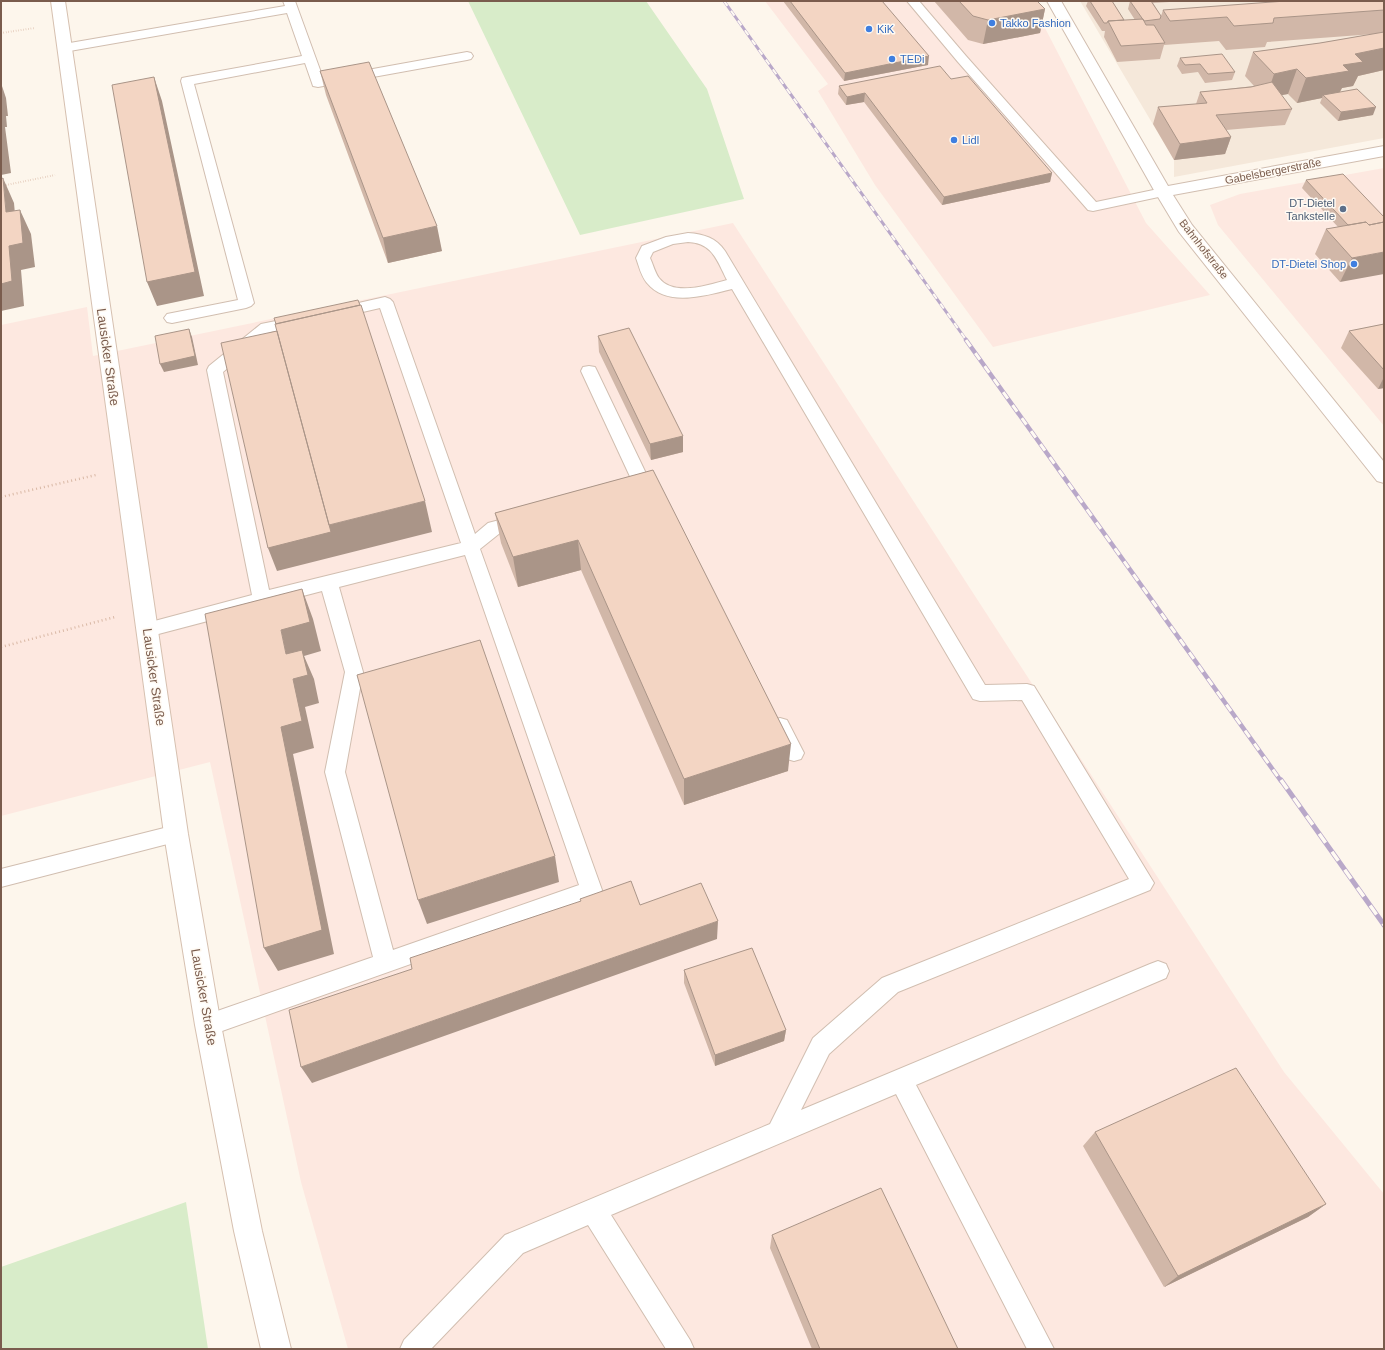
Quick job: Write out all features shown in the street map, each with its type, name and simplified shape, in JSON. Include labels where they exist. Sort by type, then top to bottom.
[{"type":"main road","name":"Lausicker Straße","points":[[58,1],[176,834],[208,1025],[248,1231],[276,1349]]},
{"type":"main road","name":"Bahnhofstraße","points":[[1054,1],[1185,228],[1384,476]]},
{"type":"main road","name":"Gabelsbergerstraße","points":[[1163,192],[1384,151]]},
{"type":"lane","points":[[913,1],[962,59],[1093,207],[1163,192]]},
{"type":"lane","points":[[64,48],[291,5],[318,83],[467,56]]},
{"type":"lane","points":[[172,318],[246,303],[187,81],[310,58]]},
{"type":"lane","points":[[736,283],[980,693],[1027,692],[1143,883],[890,984],[820,1046],[780,1131]]},
{"type":"lane","points":[[208,1025],[591,890],[385,302],[266,328],[215,370],[262,599]]},
{"type":"lane","points":[[589,371],[651,489],[613,495]]},
{"type":"lane","points":[[147,630],[262,599],[470,547],[494,528],[538,516]]},
{"type":"lane","points":[[329,582],[354,672],[335,772],[385,962]]},
{"type":"lane","points":[[772,710],[794,753]]},
{"type":"lane","points":[[1,878],[176,834]]},
{"type":"lane","points":[[413,1349],[514,1244],[1158,971]]},
{"type":"lane","points":[[901,1080],[1041,1349]]},
{"type":"lane","points":[[593,1210],[681,1349]]},
{"type":"path","points":[[1,33],[9,32]]},
{"type":"path","points":[[1,186],[82,170]]},
{"type":"path","points":[[1,497],[124,469]]},
{"type":"path","points":[[1,647],[144,609]]},
{"type":"shaded area","points":[[765,1],[1031,1],[1146,223],[1210,295],[993,347],[875,185],[818,91],[828,84]]},
{"type":"shaded area","points":[[1080,1],[1384,1],[1384,138],[1174,177],[1174,160]]},
{"type":"shaded area","points":[[1384,168],[1384,426],[1218,225],[1210,205],[1240,194]]},
{"type":"shaded area","points":[[733,223],[1284,1072],[1384,1194],[1384,1349],[348,1349],[301,1182],[210,762],[1,816],[1,325],[87,307],[93,356]]},
{"type":"green space","points":[[468,1],[646,1],[707,89],[744,199],[580,235]]},
{"type":"green space","points":[[186,1202],[208,1349],[1,1349],[1,1267]]},
{"type":"building","points":[[790,1],[882,1],[929,56],[845,73]]},
{"type":"building","points":[[959,1],[1037,1],[1045,9],[988,20],[973,16]]},
{"type":"building","points":[[1090,1],[1112,1],[1124,20],[1108,21],[1107,23],[1104,23]]},
{"type":"building","points":[[1130,1],[1151,1],[1161,16],[1160,19],[1144,21]]},
{"type":"building","points":[[1286,1],[1384,1],[1384,10],[1274,18],[1273,23],[1234,26],[1227,17],[1170,21],[1163,10]]},
{"type":"building","points":[[1143,19],[1146,25],[1154,25],[1165,43],[1121,46],[1108,21]]},
{"type":"building","points":[[1384,32],[1384,48],[1355,54],[1363,62],[1343,65],[1349,71],[1306,78],[1297,69],[1274,74],[1253,52],[1320,43]]},
{"type":"building","points":[[1222,54],[1235,72],[1208,74],[1200,64],[1185,65],[1180,58]]},
{"type":"building","points":[[369,62],[437,226],[383,238],[320,71]]},
{"type":"building","name":"Lidl","points":[[940,66],[951,79],[968,76],[1052,173],[944,197],[865,93],[847,97],[839,86]]},
{"type":"building","points":[[154,77],[195,272],[147,282],[112,85]]},
{"type":"building","points":[[1272,82],[1292,109],[1216,115],[1231,137],[1180,144],[1158,107],[1207,103],[1200,92],[1251,87]]},
{"type":"building","points":[[1357,89],[1376,107],[1341,112],[1323,95]]},
{"type":"building","points":[[1343,174],[1384,217],[1384,222],[1369,225],[1366,222],[1348,225],[1306,180]]},
{"type":"building","points":[[3,178],[6,212],[20,210],[23,243],[9,246],[12,281],[1,284],[1,179]]},
{"type":"building","points":[[1366,222],[1369,225],[1384,222],[1384,252],[1352,258],[1326,229]]},
{"type":"building","points":[[358,300],[360,305],[276,324],[274,318]]},
{"type":"building","points":[[361,305],[425,501],[329,525],[275,324]]},
{"type":"building","points":[[1384,324],[1384,370],[1349,331]]},
{"type":"building","points":[[629,328],[683,436],[650,444],[598,336]]},
{"type":"building","points":[[189,329],[195,356],[160,364],[155,336]]},
{"type":"building","points":[[277,331],[331,532],[268,548],[221,343]]},
{"type":"building","points":[[653,470],[791,744],[684,779],[578,540],[513,557],[495,513]]},
{"type":"building","points":[[302,589],[310,622],[281,630],[286,654],[302,650],[308,675],[293,679],[302,721],[281,727],[322,930],[264,948],[205,614]]},
{"type":"building","points":[[480,640],[555,856],[418,900],[357,675]]},
{"type":"building","points":[[631,881],[640,905],[701,883],[718,921],[301,1067],[289,1010],[412,969],[410,958],[581,901],[580,899]]},
{"type":"building","points":[[752,948],[786,1030],[715,1055],[684,970]]},
{"type":"building","points":[[1236,1068],[1326,1204],[1178,1276],[1095,1132]]},
{"type":"building","points":[[881,1188],[958,1349],[820,1349],[772,1235]]},
{"type":"railway","points":[[724,1],[967,341]]},
{"type":"railway","points":[[966,340],[1281,781]]},
{"type":"railway","points":[[1281,780],[1384,925]]},
{"type":"place","name":"Takko Fashion","points":[[992,23]]},
{"type":"place","name":"KiK","points":[[869,29]]},
{"type":"place","name":"TEDi","points":[[892,59]]},
{"type":"place","name":"Lidl","points":[[954,140]]},
{"type":"place","name":"DT-Dietel Tankstelle","points":[[1343,209]]},
{"type":"place","name":"DT-Dietel Shop","points":[[1354,264]]}]
